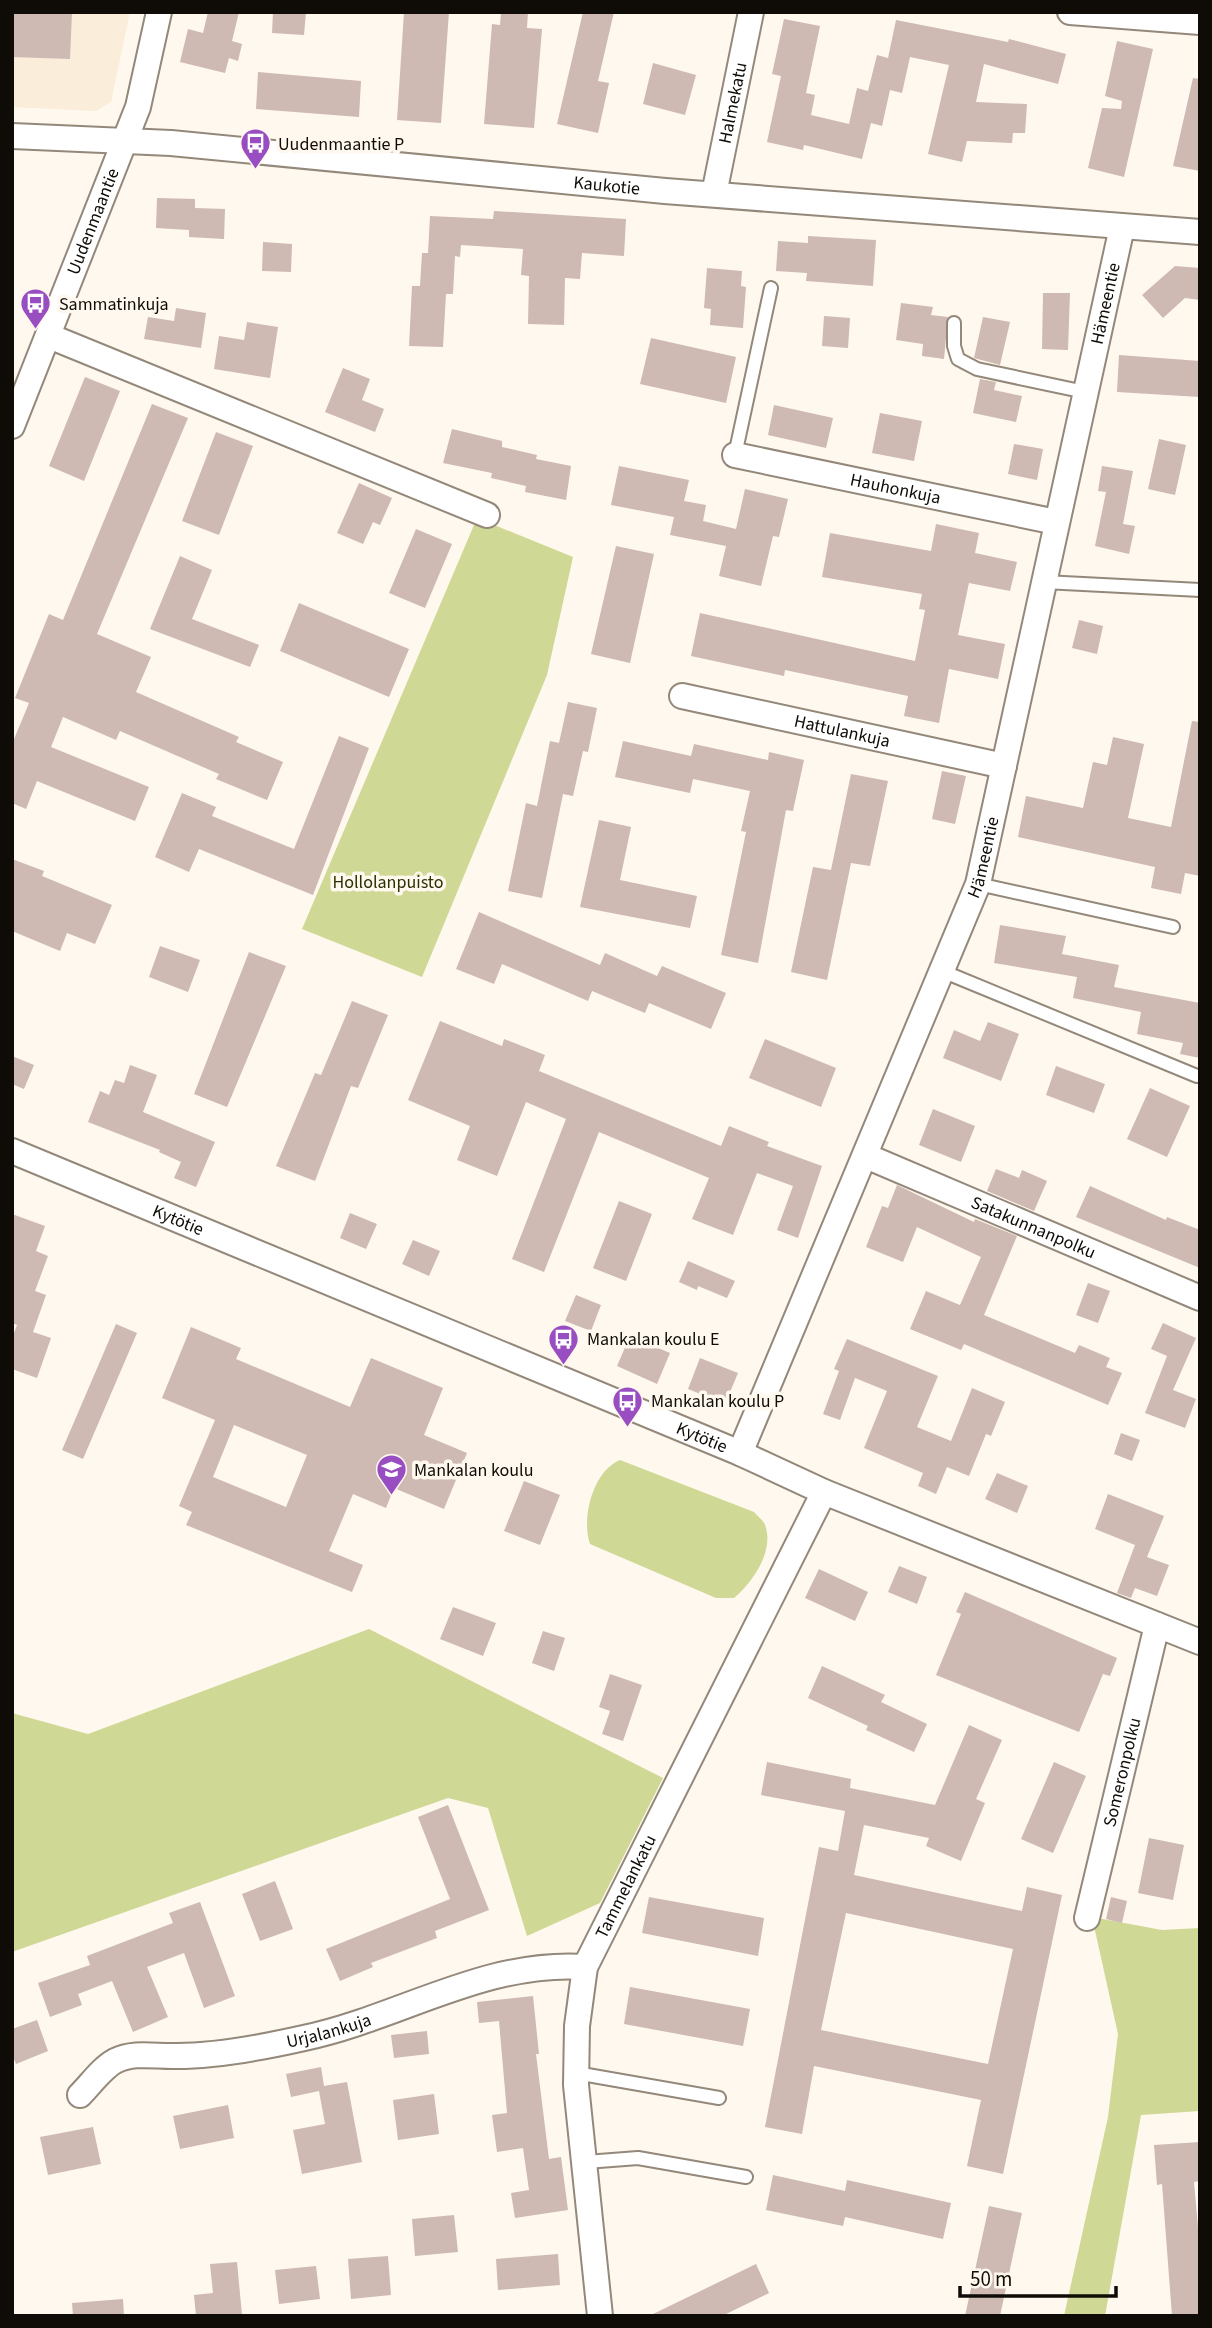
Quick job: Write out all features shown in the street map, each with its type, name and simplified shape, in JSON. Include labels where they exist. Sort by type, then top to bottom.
[{"type":"street","name":"Uudenmaantie","points":[[12,426],[138,107],[159,12]]},
{"type":"street","name":"Halmekatu","points":[[714,194],[751,12]]},
{"type":"street","points":[[1070,12],[1200,22]]},
{"type":"street","name":"Kaukotie","points":[[12,136],[172,143],[714,194],[1200,232]]},
{"type":"street","name":"Hämeentie","points":[[740,1453],[978,884],[1122,227]]},
{"type":"street","points":[[49,336],[487,515]]},
{"type":"street","name":"Hauhonkuja","points":[[735,456],[1056,522]]},
{"type":"street","name":"Hattulankuja","points":[[681,696],[1004,766]]},
{"type":"street","name":"Kytötie","points":[[12,1151],[740,1453],[824,1492],[1200,1642]]},
{"type":"street","name":"Satakunnanpolku","points":[[866,1156],[1200,1298]]},
{"type":"street","name":"Tammelankatu","points":[[600,2316],[576,2073],[577,2026],[585,1967],[824,1492]]},
{"type":"street","name":"Someronpolku","points":[[1087,1918],[1157,1625]]},
{"type":"street","name":"Urjalankuja","points":[[80,2095],[113,2062],[136,2054],[178,2056],[305,2038],[390,2012],[482,1978],[554,1964],[585,1967]]},
{"type":"lane","points":[[735,456],[771,288]]},
{"type":"lane","points":[[954,323],[954,346],[958,359],[977,369],[1085,392]]},
{"type":"lane","points":[[1044,582],[1200,590]]},
{"type":"lane","points":[[978,884],[1173,927]]},
{"type":"lane","points":[[942,971],[1197,1076]]},
{"type":"lane","points":[[576,2073],[719,2098]]},
{"type":"lane","points":[[586,2162],[638,2158],[746,2177]]},
{"type":"shaded area","points":[[12,12],[130,12],[111,102],[96,111],[12,107]]},
{"type":"green space","name":"Hollolanpuisto","points":[[477,518],[573,557],[547,675],[422,977],[302,929]]},
{"type":"green space","points":[[620,1460],[754,1512],[763,1522],[767,1535],[764,1556],[748,1584],[734,1598],[716,1598],[590,1544],[587,1521],[591,1496],[603,1474]]},
{"type":"green space","points":[[369,1629],[663,1778],[600,1903],[527,1936],[488,1808],[448,1798],[12,1952],[12,1713],[88,1734]]},
{"type":"green space","points":[[1092,1917],[1162,1930],[1200,1928],[1200,2111],[1141,2115],[1105,2316],[1064,2316],[1108,2117],[1118,2034]]},
{"type":"building","points":[[12,12],[72,12],[70,59],[12,57]]},
{"type":"building","points":[[208,12],[239,12],[232,41],[242,44],[238,61],[229,58],[225,73],[180,62],[188,29],[203,33]]},
{"type":"building","points":[[273,12],[306,12],[304,35],[272,33]]},
{"type":"building","points":[[404,12],[449,12],[441,123],[397,120]]},
{"type":"building","points":[[501,12],[528,12],[527,28],[542,29],[534,128],[484,124],[492,24],[500,25]]},
{"type":"building","points":[[583,12],[614,12],[598,81],[609,83],[598,133],[557,124]]},
{"type":"building","points":[[784,19],[820,26],[806,93],[815,95],[811,115],[849,124],[857,88],[868,91],[877,55],[888,58],[896,20],[1008,42],[1009,39],[1066,54],[1058,84],[984,64],[976,102],[1027,104],[1025,133],[1013,133],[1012,143],[967,141],[962,162],[928,154],[949,65],[910,57],[902,93],[890,90],[882,126],[871,123],[862,159],[804,145],[803,150],[767,142],[781,76],[772,74]]},
{"type":"building","points":[[1117,41],[1153,49],[1124,177],[1088,168],[1102,108],[1121,109],[1122,101],[1105,96]]},
{"type":"building","points":[[653,63],[696,75],[685,115],[643,104]]},
{"type":"building","points":[[258,72],[361,81],[359,117],[256,109]]},
{"type":"building","points":[[1193,78],[1200,79],[1200,171],[1173,166]]},
{"type":"building","points":[[157,198],[195,199],[195,208],[225,209],[224,239],[189,237],[189,230],[156,228]]},
{"type":"building","points":[[494,211],[626,219],[624,256],[582,253],[580,279],[565,278],[564,325],[528,324],[529,276],[521,275],[523,249],[461,245],[460,257],[455,256],[453,294],[446,294],[443,347],[409,346],[412,286],[420,286],[422,253],[428,253],[430,216],[493,219]]},
{"type":"building","points":[[808,236],[876,240],[873,286],[806,281],[807,273],[776,271],[778,241],[808,243]]},
{"type":"building","points":[[263,242],[292,244],[291,272],[262,271]]},
{"type":"building","points":[[1175,266],[1200,268],[1200,300],[1185,298],[1163,318],[1142,295]]},
{"type":"building","points":[[707,268],[742,271],[741,286],[746,287],[743,328],[710,325],[711,309],[704,308]]},
{"type":"building","points":[[1043,293],[1070,293],[1068,350],[1042,349]]},
{"type":"building","points":[[901,303],[933,307],[931,315],[948,317],[944,359],[922,356],[923,344],[896,340]]},
{"type":"building","points":[[176,308],[206,313],[201,348],[144,339],[148,317],[174,321]]},
{"type":"building","points":[[824,316],[850,318],[848,348],[822,346]]},
{"type":"building","points":[[983,317],[1010,322],[1000,365],[974,358]]},
{"type":"building","points":[[247,322],[278,327],[270,378],[214,369],[219,336],[244,340]]},
{"type":"building","points":[[651,338],[736,357],[726,403],[640,384]]},
{"type":"building","points":[[1119,355],[1200,361],[1200,397],[1117,392]]},
{"type":"building","points":[[343,368],[370,379],[362,400],[384,409],[375,432],[325,412]]},
{"type":"building","points":[[85,377],[120,391],[84,481],[49,466]]},
{"type":"building","points":[[980,379],[996,382],[994,390],[1022,396],[1016,422],[973,413]]},
{"type":"building","points":[[152,404],[188,418],[97,634],[151,657],[136,692],[239,737],[236,742],[283,762],[267,800],[216,779],[219,774],[120,731],[116,740],[63,717],[51,747],[149,787],[135,821],[37,781],[26,809],[12,803],[12,744],[29,703],[15,698],[49,614],[63,620]]},
{"type":"building","points":[[774,405],[833,418],[826,448],[768,435]]},
{"type":"building","points":[[880,413],[922,421],[914,461],[872,453]]},
{"type":"building","points":[[452,429],[502,441],[502,447],[537,455],[536,459],[571,466],[566,500],[525,492],[526,486],[491,478],[492,473],[443,463]]},
{"type":"building","points":[[216,432],[253,446],[219,535],[182,521]]},
{"type":"building","points":[[1159,439],[1186,445],[1175,495],[1148,489]]},
{"type":"building","points":[[1014,444],[1043,449],[1037,480],[1008,474]]},
{"type":"building","points":[[619,466],[689,480],[684,501],[706,505],[703,521],[736,529],[745,489],[788,499],[779,537],[773,536],[761,586],[719,576],[726,546],[670,535],[674,517],[611,505]]},
{"type":"building","points":[[1102,466],[1133,471],[1123,524],[1135,526],[1129,554],[1095,546],[1106,492],[1098,491]]},
{"type":"building","points":[[359,483],[392,498],[380,525],[373,522],[363,544],[337,533]]},
{"type":"building","points":[[936,524],[979,533],[975,553],[1017,562],[1010,591],[969,583],[958,635],[1005,644],[998,679],[949,669],[939,723],[904,716],[908,696],[785,670],[784,676],[691,656],[700,613],[915,661],[925,610],[919,609],[922,594],[822,577],[830,533],[931,551]]},
{"type":"building","points":[[416,529],[452,544],[425,608],[389,593]]},
{"type":"building","points":[[616,546],[654,554],[630,663],[591,654]]},
{"type":"building","points":[[180,556],[212,570],[192,619],[259,645],[250,667],[150,629]]},
{"type":"building","points":[[299,603],[409,649],[389,697],[280,651]]},
{"type":"building","points":[[1079,620],[1103,626],[1097,654],[1072,648]]},
{"type":"building","points":[[568,702],[597,708],[588,752],[583,751],[573,796],[563,794],[542,898],[508,891],[526,803],[537,806],[550,741],[559,743]]},
{"type":"building","points":[[1192,721],[1200,722],[1200,876],[1185,873],[1181,894],[1151,888],[1155,867],[1018,837],[1026,796],[1083,808],[1093,762],[1107,765],[1113,737],[1144,744],[1128,818],[1171,827]]},
{"type":"building","points":[[339,736],[369,748],[313,895],[199,849],[189,872],[155,857],[182,793],[216,807],[212,816],[294,849]]},
{"type":"building","points":[[623,741],[691,756],[694,744],[768,760],[769,752],[804,760],[793,811],[786,810],[758,963],[721,955],[746,832],[741,831],[750,791],[693,779],[690,793],[615,777]]},
{"type":"building","points":[[942,771],[966,776],[955,824],[932,819]]},
{"type":"building","points":[[851,774],[888,781],[870,866],[851,863],[827,980],[791,972],[813,867],[831,870]]},
{"type":"building","points":[[599,820],[631,827],[620,880],[697,896],[690,928],[580,907]]},
{"type":"building","points":[[12,859],[44,871],[42,876],[112,905],[95,944],[67,933],[60,951],[12,931]]},
{"type":"building","points":[[479,912],[600,965],[605,953],[657,976],[662,966],[726,993],[711,1029],[649,1003],[645,1013],[592,991],[588,1001],[502,964],[494,984],[456,969]]},
{"type":"building","points":[[1000,925],[1066,936],[1062,954],[1119,965],[1114,987],[1200,1003],[1200,1058],[1180,1054],[1183,1043],[1137,1034],[1141,1012],[1073,998],[1077,977],[994,963]]},
{"type":"building","points":[[160,946],[200,960],[188,992],[149,977]]},
{"type":"building","points":[[249,952],[286,966],[227,1107],[194,1094]]},
{"type":"building","points":[[352,1001],[388,1015],[358,1088],[351,1086],[315,1181],[276,1166],[315,1073],[321,1075]]},
{"type":"building","points":[[440,1021],[502,1046],[504,1039],[545,1055],[539,1071],[721,1146],[729,1126],[769,1142],[767,1146],[822,1166],[798,1238],[777,1230],[793,1186],[757,1173],[733,1235],[692,1219],[709,1178],[599,1132],[544,1272],[512,1259],[566,1119],[526,1102],[497,1176],[457,1160],[470,1126],[408,1100]]},
{"type":"building","points":[[988,1022],[1019,1034],[1001,1081],[943,1058],[954,1030],[980,1041]]},
{"type":"building","points":[[765,1039],[836,1068],[821,1107],[749,1078]]},
{"type":"building","points":[[12,1056],[34,1065],[24,1089],[12,1084]]},
{"type":"building","points":[[130,1065],[157,1075],[143,1112],[215,1142],[196,1187],[174,1178],[181,1162],[159,1152],[160,1150],[88,1122],[100,1091],[109,1095],[115,1080],[124,1083]]},
{"type":"building","points":[[1056,1066],[1105,1084],[1094,1113],[1046,1095]]},
{"type":"building","points":[[1150,1088],[1190,1106],[1167,1157],[1127,1139]]},
{"type":"building","points":[[933,1109],[975,1126],[961,1162],[919,1145]]},
{"type":"building","points":[[996,1169],[1019,1178],[1022,1170],[1047,1181],[1034,1211],[987,1191]]},
{"type":"building","points":[[897,1185],[974,1222],[975,1219],[1017,1236],[984,1315],[1075,1353],[1079,1345],[1110,1358],[1106,1367],[1122,1373],[1108,1405],[964,1344],[961,1350],[910,1329],[926,1291],[960,1305],[981,1257],[917,1227],[903,1262],[866,1247],[882,1206],[888,1208]]},
{"type":"building","points":[[1090,1186],[1166,1220],[1167,1217],[1200,1230],[1200,1268],[1076,1217]]},
{"type":"building","points":[[619,1201],[652,1214],[626,1281],[593,1268]]},
{"type":"building","points":[[350,1213],[377,1224],[366,1249],[340,1238]]},
{"type":"building","points":[[12,1214],[45,1226],[36,1251],[48,1256],[35,1291],[46,1295],[33,1332],[51,1338],[37,1378],[12,1369],[12,1338],[17,1325],[12,1323]]},
{"type":"building","points":[[413,1240],[440,1251],[429,1276],[402,1264]]},
{"type":"building","points":[[688,1261],[735,1281],[727,1298],[698,1286],[697,1290],[679,1282]]},
{"type":"building","points":[[1088,1283],[1110,1291],[1098,1323],[1076,1315]]},
{"type":"building","points":[[576,1295],[601,1305],[591,1331],[565,1321]]},
{"type":"building","points":[[1163,1323],[1196,1338],[1173,1390],[1196,1399],[1185,1428],[1145,1413],[1167,1356],[1151,1349]]},
{"type":"building","points":[[116,1324],[137,1333],[83,1459],[62,1450]]},
{"type":"building","points":[[191,1327],[241,1348],[236,1359],[350,1407],[371,1358],[443,1388],[424,1435],[467,1453],[444,1509],[394,1488],[386,1508],[353,1494],[329,1551],[363,1565],[352,1592],[186,1525],[192,1512],[179,1506],[215,1420],[162,1398]],"holes":[[[234,1425],[307,1455],[286,1507],[213,1477]]]},
{"type":"building","points":[[630,1336],[670,1353],[657,1384],[617,1366]]},
{"type":"building","points":[[847,1339],[938,1376],[917,1427],[951,1441],[972,1388],[1005,1402],[991,1436],[986,1434],[969,1476],[947,1467],[936,1494],[918,1486],[923,1473],[864,1448],[887,1391],[855,1378],[840,1420],[823,1414],[839,1371],[834,1369]]},
{"type":"building","points":[[700,1358],[738,1373],[725,1404],[688,1389]]},
{"type":"building","points":[[1121,1433],[1140,1440],[1132,1461],[1114,1454]]},
{"type":"building","points":[[997,1473],[1028,1486],[1017,1513],[985,1499]]},
{"type":"building","points":[[524,1481],[560,1495],[540,1545],[504,1531]]},
{"type":"building","points":[[1108,1494],[1164,1516],[1147,1557],[1169,1565],[1157,1596],[1135,1588],[1131,1598],[1117,1593],[1135,1545],[1095,1529]]},
{"type":"building","points":[[899,1566],[927,1577],[917,1604],[888,1592]]},
{"type":"building","points":[[819,1569],[868,1592],[855,1621],[805,1598]]},
{"type":"building","points":[[965,1592],[1117,1658],[1110,1676],[1103,1674],[1079,1732],[936,1675],[961,1614],[956,1612]]},
{"type":"building","points":[[453,1607],[496,1623],[483,1656],[440,1639]]},
{"type":"building","points":[[543,1631],[565,1638],[554,1671],[532,1663]]},
{"type":"building","points":[[822,1666],[885,1695],[881,1702],[927,1724],[914,1752],[866,1730],[868,1726],[808,1698]]},
{"type":"building","points":[[610,1674],[642,1685],[623,1741],[602,1734],[610,1711],[599,1707]]},
{"type":"building","points":[[969,1725],[1002,1740],[976,1799],[985,1803],[961,1861],[926,1846],[929,1838],[864,1825],[854,1875],[1022,1911],[1027,1887],[1062,1895],[1003,2174],[967,2166],[981,2100],[814,2066],[802,2134],[765,2127],[819,1847],[838,1851],[845,1811],[761,1795],[767,1762],[851,1779],[850,1788],[935,1805]],"holes":[[[846,1913],[1013,1949],[988,2064],[821,2030]]]},
{"type":"building","points":[[1054,1762],[1086,1776],[1053,1853],[1021,1839]]},
{"type":"building","points":[[448,1805],[489,1910],[435,1931],[437,1938],[371,1963],[373,1967],[340,1981],[326,1949],[450,1899],[418,1817]]},
{"type":"building","points":[[1149,1838],[1184,1845],[1173,1900],[1138,1893]]},
{"type":"building","points":[[275,1881],[293,1929],[260,1941],[242,1894]]},
{"type":"building","points":[[649,1897],[764,1918],[758,1956],[642,1933]]},
{"type":"building","points":[[1111,1897],[1127,1901],[1122,1923],[1106,1919]]},
{"type":"building","points":[[200,1902],[235,1996],[204,2008],[184,1953],[147,1967],[168,2017],[133,2032],[112,1981],[78,1994],[82,2005],[50,2017],[38,1983],[90,1965],[87,1956],[173,1923],[169,1913]]},
{"type":"building","points":[[630,1987],[750,2009],[743,2046],[624,2024]]},
{"type":"building","points":[[533,1996],[539,2054],[536,2054],[549,2159],[561,2157],[568,2210],[515,2218],[511,2193],[529,2190],[523,2148],[497,2152],[492,2115],[507,2113],[499,2021],[479,2023],[477,2002]]},
{"type":"building","points":[[37,2020],[48,2051],[16,2064],[12,2054],[12,2029]]},
{"type":"building","points":[[427,2031],[429,2054],[394,2058],[391,2035]]},
{"type":"building","points":[[321,2067],[324,2086],[347,2082],[362,2162],[302,2174],[293,2130],[325,2124],[319,2091],[291,2097],[286,2074]]},
{"type":"building","points":[[434,2094],[439,2134],[398,2140],[393,2100]]},
{"type":"building","points":[[228,2105],[234,2138],[180,2149],[173,2116]]},
{"type":"building","points":[[93,2127],[101,2164],[48,2175],[40,2137]]},
{"type":"building","points":[[1200,2142],[1200,2181],[1194,2182],[1200,2250],[1200,2316],[1172,2316],[1162,2184],[1157,2185],[1154,2145]]},
{"type":"building","points":[[773,2175],[845,2191],[847,2180],[951,2203],[943,2239],[845,2217],[843,2226],[766,2210]]},
{"type":"building","points":[[989,2206],[1022,2213],[1000,2316],[965,2316]]},
{"type":"building","points":[[454,2215],[458,2252],[415,2256],[412,2219]]},
{"type":"building","points":[[558,2254],[560,2285],[498,2290],[496,2259]]},
{"type":"building","points":[[388,2256],[391,2295],[351,2299],[348,2259]]},
{"type":"building","points":[[237,2262],[242,2315],[196,2316],[194,2295],[213,2293],[210,2264]]},
{"type":"building","points":[[756,2264],[769,2293],[722,2316],[649,2316]]},
{"type":"building","points":[[316,2266],[320,2299],[279,2304],[275,2270]]},
{"type":"building","points":[[123,2299],[124,2316],[73,2316],[72,2303]]},
{"type":"place","name":"Uudenmaantie P","points":[[255,171]]},
{"type":"place","name":"Sammatinkuja","points":[[36,331]]},
{"type":"place","name":"Mankalan koulu E","points":[[564,1366]]},
{"type":"place","name":"Mankalan koulu P","points":[[628,1428]]},
{"type":"place","name":"Mankalan koulu","points":[[391,1497]]}]
